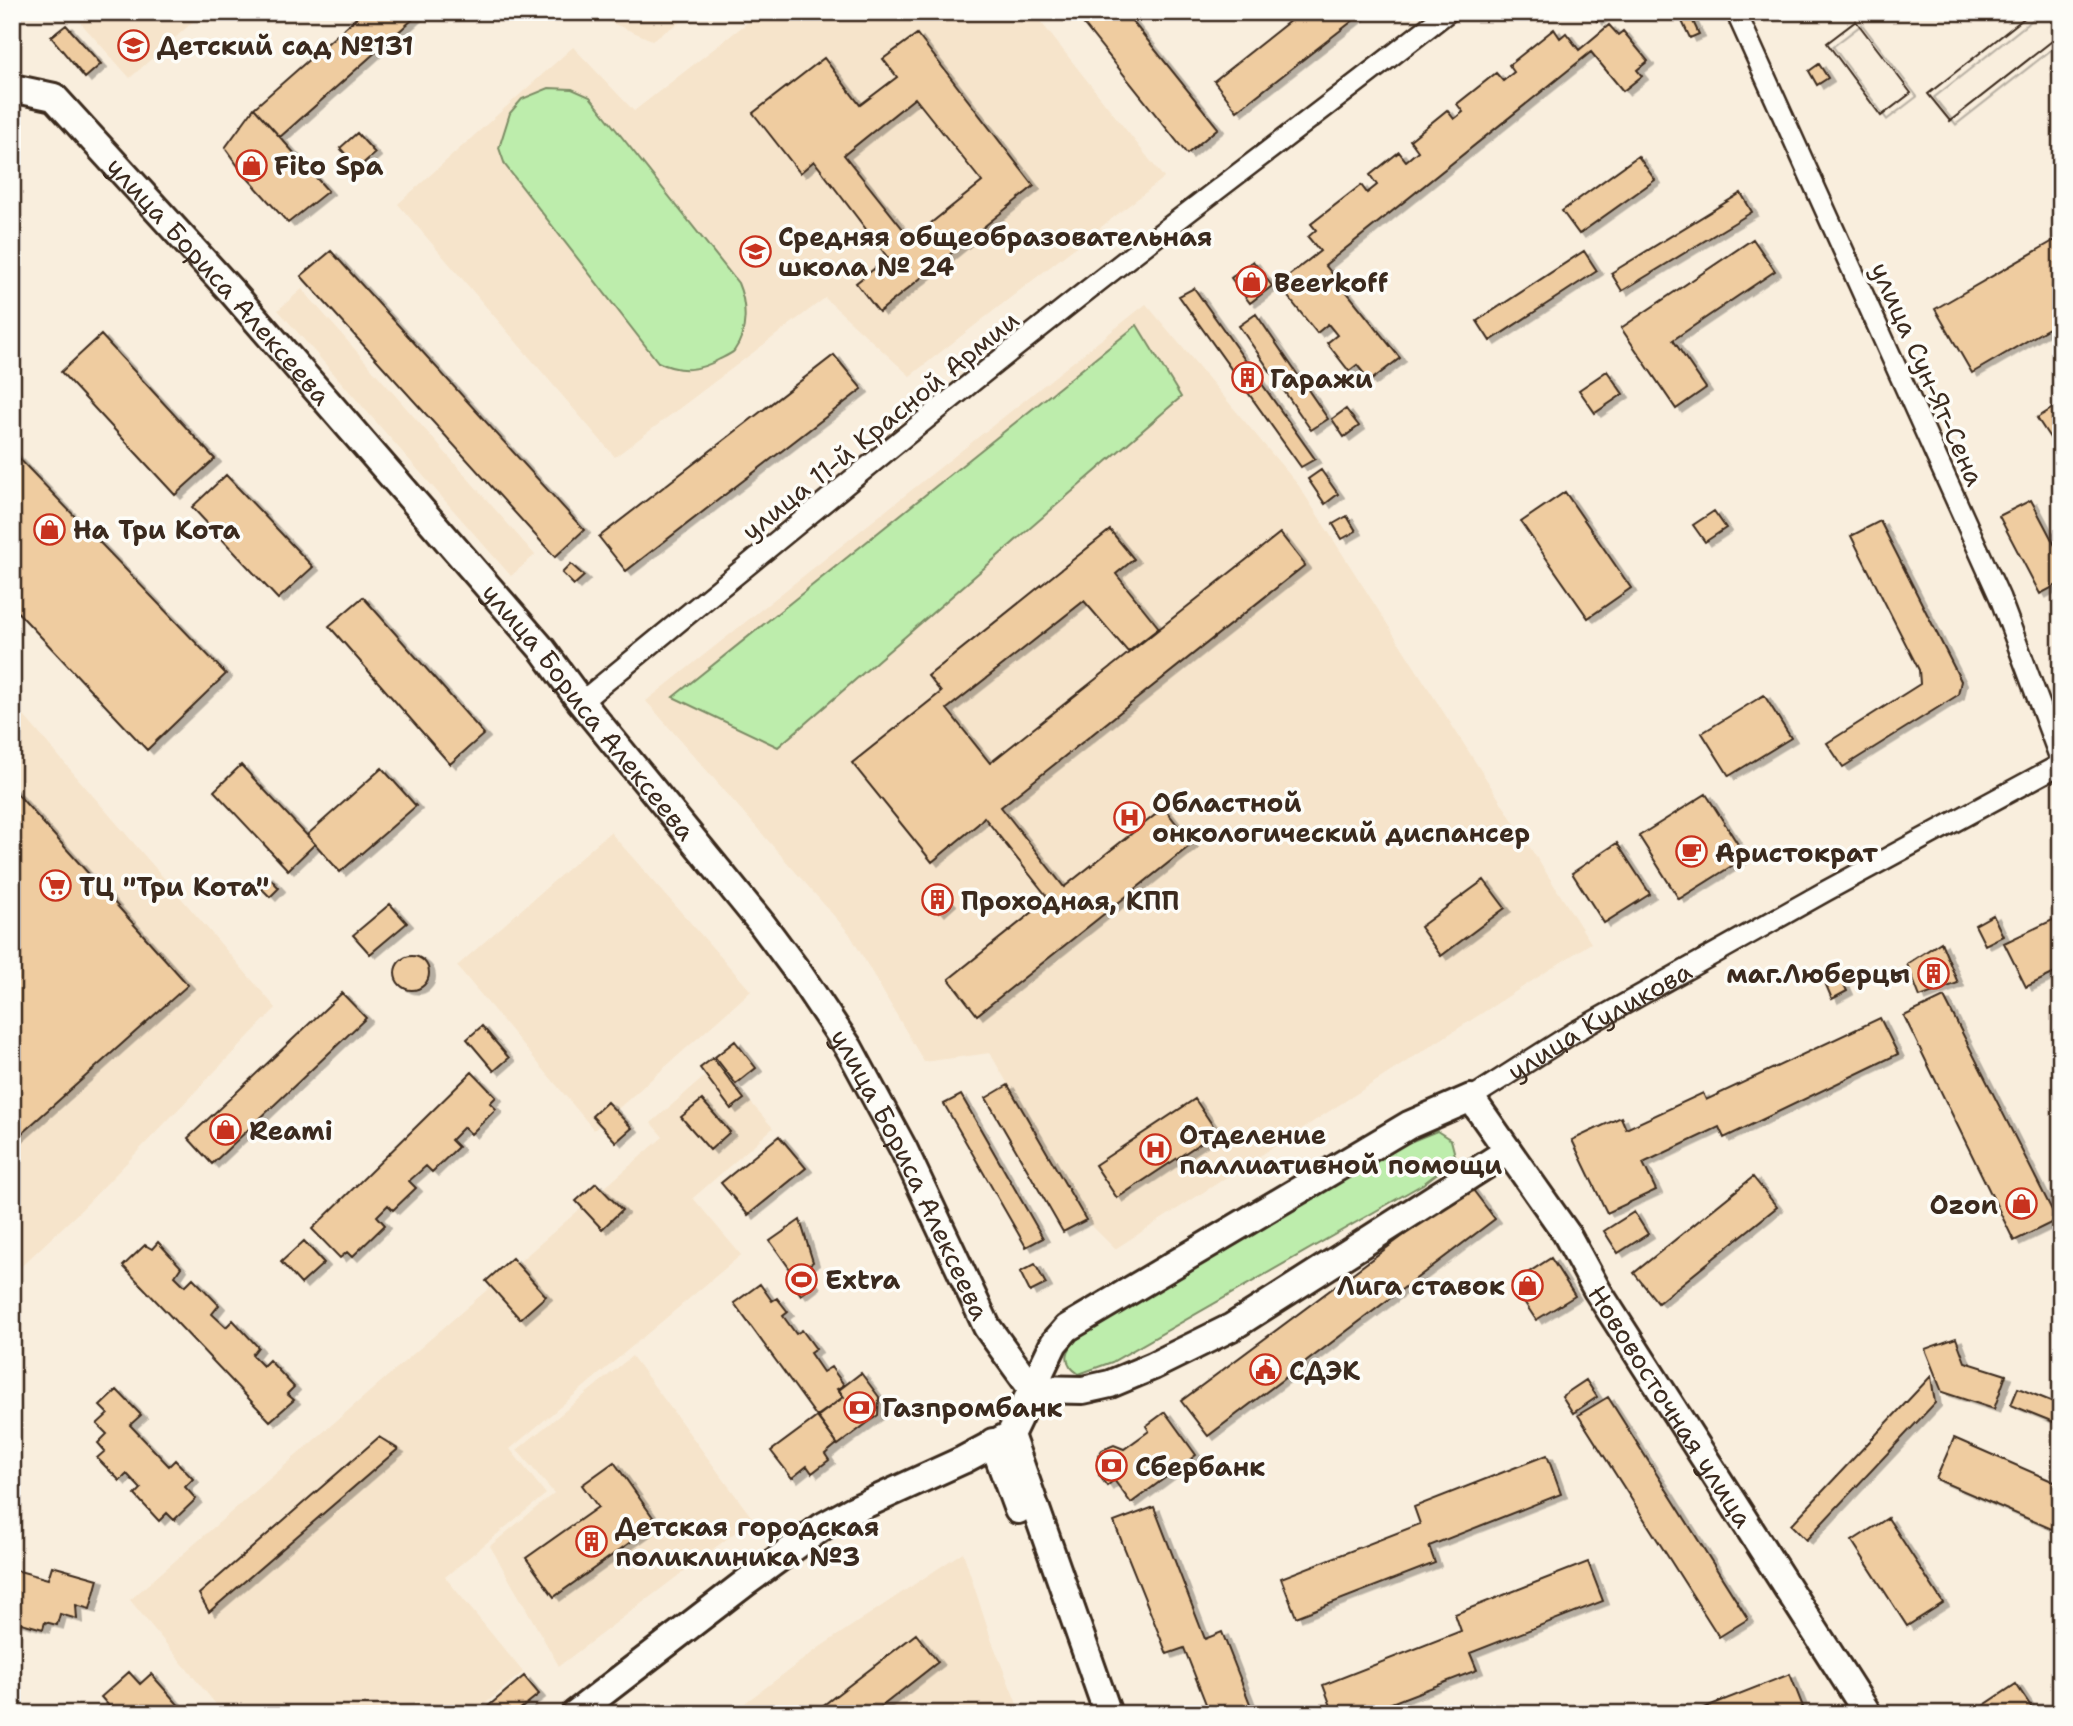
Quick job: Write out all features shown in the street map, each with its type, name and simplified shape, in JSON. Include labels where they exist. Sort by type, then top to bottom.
[{"type":"main road","name":"улица Бориса Алексеева","points":[[12,88],[54,97],[241,302],[542,649],[762,925],[800,975],[849,1048],[904,1150],[987,1327],[1032,1389]]},
{"type":"main road","points":[[575,1714],[822,1527],[963,1460],[1002,1438],[1032,1389],[1054,1343],[1067,1328],[1409,1125],[1471,1098]]},
{"type":"main road","name":"Нововосточная улица","points":[[1471,1098],[1566,1233],[1597,1290],[1868,1714]]},
{"type":"main road","points":[[1032,1389],[1083,1390],[1110,1384],[1232,1327],[1508,1151]]},
{"type":"main road","points":[[1002,1438],[1068,1625],[1108,1714]]},
{"type":"main road","points":[[1068,1625],[1090,1714]]},
{"type":"street","name":"улица 11-й Красной Армии","points":[[582,702],[924,421],[1448,12]]},
{"type":"street","name":"улица Сун-Ят-Сена","points":[[1737,12],[2000,598],[2061,763]]},
{"type":"street","name":"улица Куликова","points":[[1471,1098],[1573,1033],[2061,763]]},
{"type":"shaded area","name":"Детский сад №131","points":[[71,12],[204,12],[130,78]]},
{"type":"shaded area","points":[[586,12],[696,12],[652,40]]},
{"type":"shaded area","name":"Средняя общеобразовательная школа № 24","points":[[761,12],[1033,12],[1164,178],[910,376],[825,298],[615,457],[398,204],[573,47],[634,111]]},
{"type":"shaded area","points":[[302,289],[535,555],[511,576],[278,310]]},
{"type":"shaded area","name":"Областной онкологический диспансер","points":[[1146,304],[1299,486],[1591,943],[1115,1249],[1086,1220],[990,1053],[924,1062],[849,933],[646,701]]},
{"type":"shaded area","points":[[12,702],[276,1008],[82,1209],[12,1275]]},
{"type":"shaded area","points":[[610,832],[751,991],[594,1130],[457,966]]},
{"type":"shaded area","points":[[718,1065],[773,1128],[693,1198],[741,1255],[510,1449],[546,1494],[445,1577],[523,1672],[473,1714],[278,1714],[273,1708],[266,1714],[224,1714],[130,1600],[663,1137],[651,1123]]},
{"type":"shaded area","points":[[632,1356],[753,1519],[559,1666],[490,1546],[554,1493],[517,1450]]},
{"type":"shaded area","points":[[963,1552],[991,1639],[1021,1714],[730,1714],[820,1647]]},
{"type":"green space","points":[[549,88],[572,89],[590,97],[738,283],[745,318],[742,335],[734,351],[705,366],[689,369],[674,368],[658,362],[505,165],[499,148],[510,113],[522,99]]},
{"type":"green space","points":[[1137,325],[1181,397],[778,747],[673,697]]},
{"type":"green space","points":[[1437,1131],[1451,1140],[1456,1159],[1423,1184],[1112,1362],[1079,1374],[1068,1362],[1069,1350],[1087,1327],[1400,1146]]},
{"type":"building","points":[[363,12],[421,12],[280,137],[254,108]]},
{"type":"building","points":[[1074,12],[1125,12],[1218,128],[1187,154]]},
{"type":"building","points":[[1301,12],[1364,12],[1237,111],[1214,81]]},
{"type":"building","points":[[1590,12],[1608,12],[1597,21]]},
{"type":"building","points":[[2032,12],[2061,12],[2061,34],[1950,121],[1928,94]]},
{"type":"building","points":[[2032,12],[2061,12],[2061,34],[1950,121],[1928,94]]},
{"type":"building","points":[[1689,13],[1699,34],[1690,38],[1680,17]]},
{"type":"building","points":[[1856,21],[1911,93],[1881,116],[1827,43]]},
{"type":"building","points":[[1856,21],[1911,93],[1881,116],[1827,43]]},
{"type":"building","points":[[66,25],[101,64],[85,78],[51,37]]},
{"type":"building","points":[[1609,25],[1618,35],[1623,31],[1648,61],[1637,70],[1642,76],[1623,91],[1591,52],[1325,265],[1400,358],[1370,381],[1357,365],[1349,371],[1327,343],[1337,335],[1328,324],[1317,333],[1285,293],[1294,286],[1287,277],[1320,251],[1308,237],[1316,230],[1311,224],[1361,185],[1367,193],[1377,185],[1370,175],[1399,152],[1406,161],[1418,151],[1410,140],[1447,110],[1454,119],[1463,112],[1457,104],[1496,73],[1503,81],[1514,72],[1509,65],[1554,29],[1560,38],[1566,33],[1579,50]]},
{"type":"building","points":[[917,34],[1034,186],[879,312],[856,283],[888,258],[814,161],[800,173],[753,113],[824,58],[860,105],[897,77],[883,59]],"holes":[[[915,98],[982,182],[911,239],[844,155]]]},
{"type":"building","points":[[1819,64],[1828,78],[1817,85],[1809,71]]},
{"type":"building","points":[[254,108],[328,191],[288,223],[243,173],[225,148]]},
{"type":"building","points":[[357,133],[375,153],[358,168],[340,148]]},
{"type":"building","points":[[1638,156],[1655,180],[1579,234],[1562,211]]},
{"type":"building","points":[[1741,193],[1752,212],[1622,291],[1611,273]]},
{"type":"building","points":[[1753,239],[1775,271],[1673,340],[1706,388],[1676,409],[1621,328]]},
{"type":"building","points":[[2055,240],[2061,249],[2061,321],[1972,373],[1935,309]]},
{"type":"building","points":[[331,251],[584,530],[555,557],[301,276]]},
{"type":"building","points":[[1584,251],[1597,271],[1490,341],[1477,321]]},
{"type":"building","name":"Beerkoff","points":[[1253,261],[1272,286],[1250,303],[1231,278]]},
{"type":"building","name":"Гаражи","points":[[1194,288],[1315,459],[1301,467],[1179,296]]},
{"type":"building","points":[[1256,314],[1328,419],[1311,430],[1239,326]]},
{"type":"building","points":[[101,335],[215,459],[175,495],[61,372]]},
{"type":"building","points":[[834,355],[862,389],[626,571],[599,537]]},
{"type":"building","points":[[1607,371],[1623,394],[1595,413],[1579,390]]},
{"type":"building","points":[[2061,403],[2061,440],[2054,444],[2037,418]]},
{"type":"building","points":[[1346,409],[1359,426],[1344,437],[1332,419]]},
{"type":"building","name":"На Три Кота","points":[[12,451],[226,674],[147,750],[12,606]]},
{"type":"building","points":[[1321,470],[1338,494],[1325,504],[1308,479]]},
{"type":"building","points":[[226,475],[313,567],[278,599],[192,507]]},
{"type":"building","points":[[1565,492],[1631,588],[1588,618],[1521,522]]},
{"type":"building","points":[[2031,500],[2061,557],[2061,583],[2040,594],[1999,516]]},
{"type":"building","points":[[1714,511],[1726,528],[1705,542],[1693,525]]},
{"type":"building","points":[[1347,516],[1356,531],[1342,539],[1333,524]]},
{"type":"building","points":[[1880,521],[1961,681],[1958,695],[1843,767],[1827,743],[1920,684],[1919,670],[1851,536]]},
{"type":"building","points":[[1110,530],[1134,559],[1116,574],[1159,628],[1128,652],[1084,601],[947,709],[990,763],[1280,533],[1305,565],[1001,807],[1064,887],[1164,808],[1192,844],[977,1015],[949,979],[1049,899],[984,817],[932,862],[852,763],[941,692],[928,676]]},
{"type":"building","points":[[571,564],[584,576],[574,585],[562,573]]},
{"type":"building","points":[[363,597],[484,734],[450,764],[329,626]]},
{"type":"building","points":[[1764,695],[1791,738],[1729,776],[1702,733]]},
{"type":"building","points":[[241,765],[315,844],[288,870],[214,791]]},
{"type":"building","points":[[382,768],[416,806],[340,872],[307,835]]},
{"type":"building","name":"ТЦ \"Три Кота\"","points":[[12,788],[188,985],[12,1142]]},
{"type":"building","points":[[1706,794],[1746,857],[1679,899],[1639,836]]},
{"type":"building","points":[[1617,843],[1650,894],[1604,923],[1572,873]]},
{"type":"building","points":[[267,875],[279,888],[270,897],[257,884]]},
{"type":"building","points":[[1484,880],[1505,908],[1441,956],[1420,927]]},
{"type":"building","name":"Проходная, КПП","points":[[937,889],[950,902],[939,912],[927,898]]},
{"type":"building","points":[[390,904],[407,923],[370,954],[353,935]]},
{"type":"building","points":[[1993,915],[2003,936],[1985,945],[1975,925]]},
{"type":"building","points":[[2061,916],[2061,970],[2026,987],[2004,943]]},
{"type":"building","name":"маг.Люберцы","points":[[1941,942],[1958,983],[1920,997],[1907,964]]},
{"type":"building","points":[[412,956],[424,961],[429,973],[424,985],[412,990],[400,985],[395,973],[400,961]]},
{"type":"building","points":[[1841,978],[1847,991],[1832,999],[1826,985]]},
{"type":"building","points":[[342,993],[366,1018],[212,1164],[188,1138]]},
{"type":"building","points":[[1944,997],[2057,1220],[2014,1241],[1904,1016]]},
{"type":"building","points":[[1880,1018],[1898,1054],[1724,1138],[1719,1127],[1643,1163],[1656,1190],[1607,1213],[1572,1140],[1621,1117],[1626,1129],[1703,1093],[1706,1100]]},
{"type":"building","points":[[482,1026],[509,1058],[494,1071],[467,1039]]},
{"type":"building","points":[[735,1041],[756,1068],[736,1084],[715,1057]]},
{"type":"building","points":[[713,1058],[744,1099],[731,1109],[700,1068]]},
{"type":"building","points":[[472,1072],[496,1097],[490,1103],[496,1109],[471,1134],[464,1127],[451,1140],[458,1147],[432,1172],[426,1166],[409,1181],[416,1188],[393,1210],[388,1205],[377,1216],[385,1225],[352,1257],[347,1252],[340,1258],[312,1229]]},
{"type":"building","points":[[1008,1085],[1086,1220],[1063,1232],[986,1098]]},
{"type":"building","points":[[961,1095],[1043,1238],[1026,1247],[944,1104]]},
{"type":"building","name":"Отделение паллиативной помощи","points":[[1195,1099],[1217,1132],[1117,1198],[1095,1165]]},
{"type":"building","points":[[702,1100],[730,1132],[710,1150],[681,1117]]},
{"type":"building","points":[[607,1102],[632,1128],[616,1142],[592,1116]]},
{"type":"building","points":[[779,1136],[806,1168],[748,1215],[721,1183]]},
{"type":"building","points":[[1753,1177],[1777,1207],[1658,1303],[1634,1273]]},
{"type":"building","points":[[596,1183],[622,1210],[602,1229],[576,1201]]},
{"type":"building","points":[[1470,1186],[1495,1219],[1208,1436],[1181,1401]]},
{"type":"building","points":[[1634,1212],[1648,1234],[1618,1253],[1604,1231]]},
{"type":"building","points":[[800,1220],[813,1262],[803,1270],[814,1285],[801,1295],[787,1275],[792,1272],[770,1241]]},
{"type":"building","points":[[304,1241],[324,1263],[301,1284],[281,1262]]},
{"type":"building","points":[[158,1242],[181,1267],[175,1276],[185,1286],[193,1278],[219,1305],[212,1314],[226,1327],[233,1320],[258,1347],[252,1355],[263,1366],[269,1360],[294,1387],[287,1394],[294,1400],[270,1421],[123,1266],[145,1245],[152,1249]]},
{"type":"building","points":[[512,1258],[546,1296],[520,1319],[486,1281]]},
{"type":"building","points":[[1551,1258],[1575,1296],[1536,1320],[1512,1283]]},
{"type":"building","points":[[1035,1264],[1046,1284],[1030,1292],[1020,1272]]},
{"type":"building","points":[[760,1284],[772,1301],[777,1298],[788,1312],[783,1316],[796,1334],[802,1330],[816,1349],[810,1353],[823,1372],[831,1367],[844,1385],[837,1389],[843,1397],[817,1417],[734,1303]]},
{"type":"building","points":[[1956,1338],[1965,1362],[2006,1375],[1994,1409],[1942,1392],[1925,1349]]},
{"type":"building","points":[[861,1373],[879,1397],[878,1415],[838,1445],[817,1416],[844,1397],[839,1390]]},
{"type":"building","points":[[1931,1376],[1935,1403],[1806,1540],[1791,1525]]},
{"type":"building","points":[[1586,1380],[1597,1397],[1573,1413],[1562,1396]]},
{"type":"building","points":[[2018,1388],[2061,1405],[2061,1425],[2011,1405]]},
{"type":"building","points":[[117,1390],[141,1415],[130,1425],[169,1466],[175,1460],[193,1479],[185,1487],[196,1499],[174,1520],[167,1513],[159,1521],[135,1495],[141,1489],[127,1474],[120,1481],[97,1458],[105,1451],[98,1443],[107,1434],[97,1424],[108,1414],[100,1406]]},
{"type":"building","points":[[1608,1397],[1748,1619],[1719,1637],[1578,1415]]},
{"type":"building","points":[[1165,1412],[1196,1455],[1131,1503],[1114,1480],[1107,1486],[1099,1475],[1104,1471],[1098,1456],[1102,1450],[1114,1445],[1124,1449],[1149,1431],[1146,1426]]},
{"type":"building","points":[[817,1417],[837,1444],[825,1454],[829,1460],[812,1473],[807,1466],[792,1478],[771,1451]]},
{"type":"building","points":[[379,1437],[398,1449],[209,1612],[199,1594]]},
{"type":"building","points":[[1954,1438],[2061,1485],[2061,1533],[1936,1479]]},
{"type":"building","points":[[1547,1455],[1561,1494],[1429,1546],[1435,1563],[1296,1617],[1281,1578],[1420,1524],[1414,1507]]},
{"type":"building","name":"Детская городская поликлиника №3","points":[[614,1462],[657,1523],[554,1597],[526,1558],[598,1507],[582,1485]]},
{"type":"building","points":[[1154,1507],[1205,1639],[1222,1632],[1254,1714],[1210,1714],[1184,1648],[1167,1654],[1114,1522]]},
{"type":"building","points":[[1888,1518],[1943,1603],[1907,1626],[1852,1541]]},
{"type":"building","points":[[1588,1562],[1603,1601],[1470,1653],[1477,1670],[1363,1714],[1334,1714],[1323,1685],[1461,1631],[1455,1614]]},
{"type":"building","points":[[52,1566],[98,1579],[90,1609],[76,1605],[77,1619],[60,1614],[57,1625],[45,1622],[43,1629],[14,1621],[17,1609],[12,1607],[12,1569],[48,1579]]},
{"type":"building","points":[[916,1634],[938,1662],[872,1714],[812,1714]]},
{"type":"building","points":[[129,1672],[140,1684],[151,1674],[182,1709],[177,1714],[116,1714],[101,1697]]},
{"type":"building","points":[[1790,1674],[1803,1707],[1784,1714],[1688,1714]]},
{"type":"building","points":[[524,1676],[539,1694],[514,1714],[479,1714]]},
{"type":"building","points":[[2016,1684],[2036,1714],[1971,1714]]},
{"type":"place","name":"Детский сад №131","points":[[134,45]]},
{"type":"place","name":"Fito Spa","points":[[251,165]]},
{"type":"place","name":"Средняя общеобразовательная школа № 24","points":[[755,251]]},
{"type":"place","name":"Beerkoff","points":[[1251,282]]},
{"type":"place","name":"Гаражи","points":[[1247,378]]},
{"type":"place","name":"На Три Кота","points":[[50,529]]},
{"type":"place","name":"Областной онкологический диспансер","points":[[1129,817]]},
{"type":"place","name":"Аристократ","points":[[1692,852]]},
{"type":"place","name":"ТЦ \"Три Кота\"","points":[[56,886]]},
{"type":"place","name":"Проходная, КПП","points":[[938,900]]},
{"type":"place","name":"маг.Люберцы","points":[[1933,973]]},
{"type":"place","name":"Reami","points":[[226,1130]]},
{"type":"place","name":"Отделение паллиативной помощи","points":[[1156,1149]]},
{"type":"place","name":"Ozon","points":[[2021,1204]]},
{"type":"place","name":"Extra","points":[[802,1279]]},
{"type":"place","name":"Лига ставок","points":[[1528,1285]]},
{"type":"place","name":"СДЭК","points":[[1266,1370]]},
{"type":"place","name":"Газпромбанк","points":[[859,1407]]},
{"type":"place","name":"Сбербанк","points":[[1112,1466]]},
{"type":"place","name":"Детская городская поликлиника №3","points":[[592,1541]]}]
